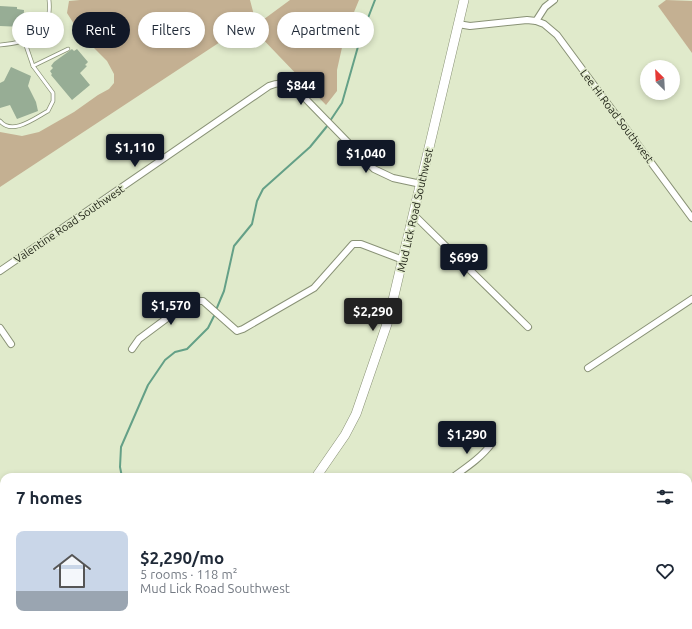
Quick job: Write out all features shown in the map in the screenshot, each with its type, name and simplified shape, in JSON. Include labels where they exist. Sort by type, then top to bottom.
[{"type":"street","name":"Mud Lick Road Southwest","points":[[319,473],[345,434],[362,400],[388,321],[404,260],[464,0]]},
{"type":"street","points":[[458,24],[470,26],[527,20],[536,21],[545,7],[554,0]]},
{"type":"street","name":"Lee Hi Road Southwest","points":[[536,21],[544,24],[557,35],[692,218]]},
{"type":"street","name":"Valentine Road Southwest","points":[[0,271],[269,86],[278,83],[286,83],[296,89],[380,173],[400,180],[421,184]]},
{"type":"street","points":[[414,215],[528,327]]},
{"type":"street","points":[[132,349],[139,339],[190,301],[203,301],[237,331],[242,330],[314,288],[353,244],[361,244],[404,260]]},
{"type":"street","points":[[588,368],[692,299]]},
{"type":"street","points":[[0,328],[11,344]]},
{"type":"street","points":[[457,473],[482,454],[492,442]]},
{"type":"lane","points":[[49,0],[49,12]]},
{"type":"lane","points":[[0,45],[12,42]]},
{"type":"lane","points":[[0,121],[6,127],[14,128],[48,112],[51,108],[53,93],[33,66],[27,48]]},
{"type":"lane","points":[[33,66],[68,49]]},
{"type":"shaded area","points":[[250,0],[253,12],[213,12],[213,47],[0,187],[0,132],[22,136],[39,132],[74,112],[109,89],[114,83],[114,74],[107,61],[94,48],[130,48],[130,12],[72,12],[72,21],[67,13],[69,1]]},
{"type":"shaded area","points":[[290,0],[359,0],[354,12],[277,12],[277,48],[342,48],[337,70],[337,91],[326,105],[269,46],[269,15]]},
{"type":"shaded area","points":[[666,0],[692,1],[692,53],[658,6]]},
{"type":"building","points":[[0,6],[17,7],[17,9],[24,10],[24,12],[12,12],[12,27],[0,26]]},
{"type":"building","points":[[72,49],[74,51],[77,49],[88,62],[85,65],[87,66],[80,73],[90,85],[72,100],[51,75],[52,74],[50,71],[53,68],[51,66],[54,62]]},
{"type":"building","points":[[11,67],[31,76],[28,86],[36,102],[38,111],[17,119],[10,105],[0,108],[0,83],[4,81]]},
{"type":"waterway","points":[[330,121],[342,103],[361,36],[375,0]]},
{"type":"waterway","points":[[216,310],[224,291],[234,246],[252,224],[257,201],[263,189],[310,147],[328,125]]},
{"type":"waterway","points":[[121,473],[121,447],[148,385],[165,360],[175,352],[187,349],[208,328],[215,314]]}]
